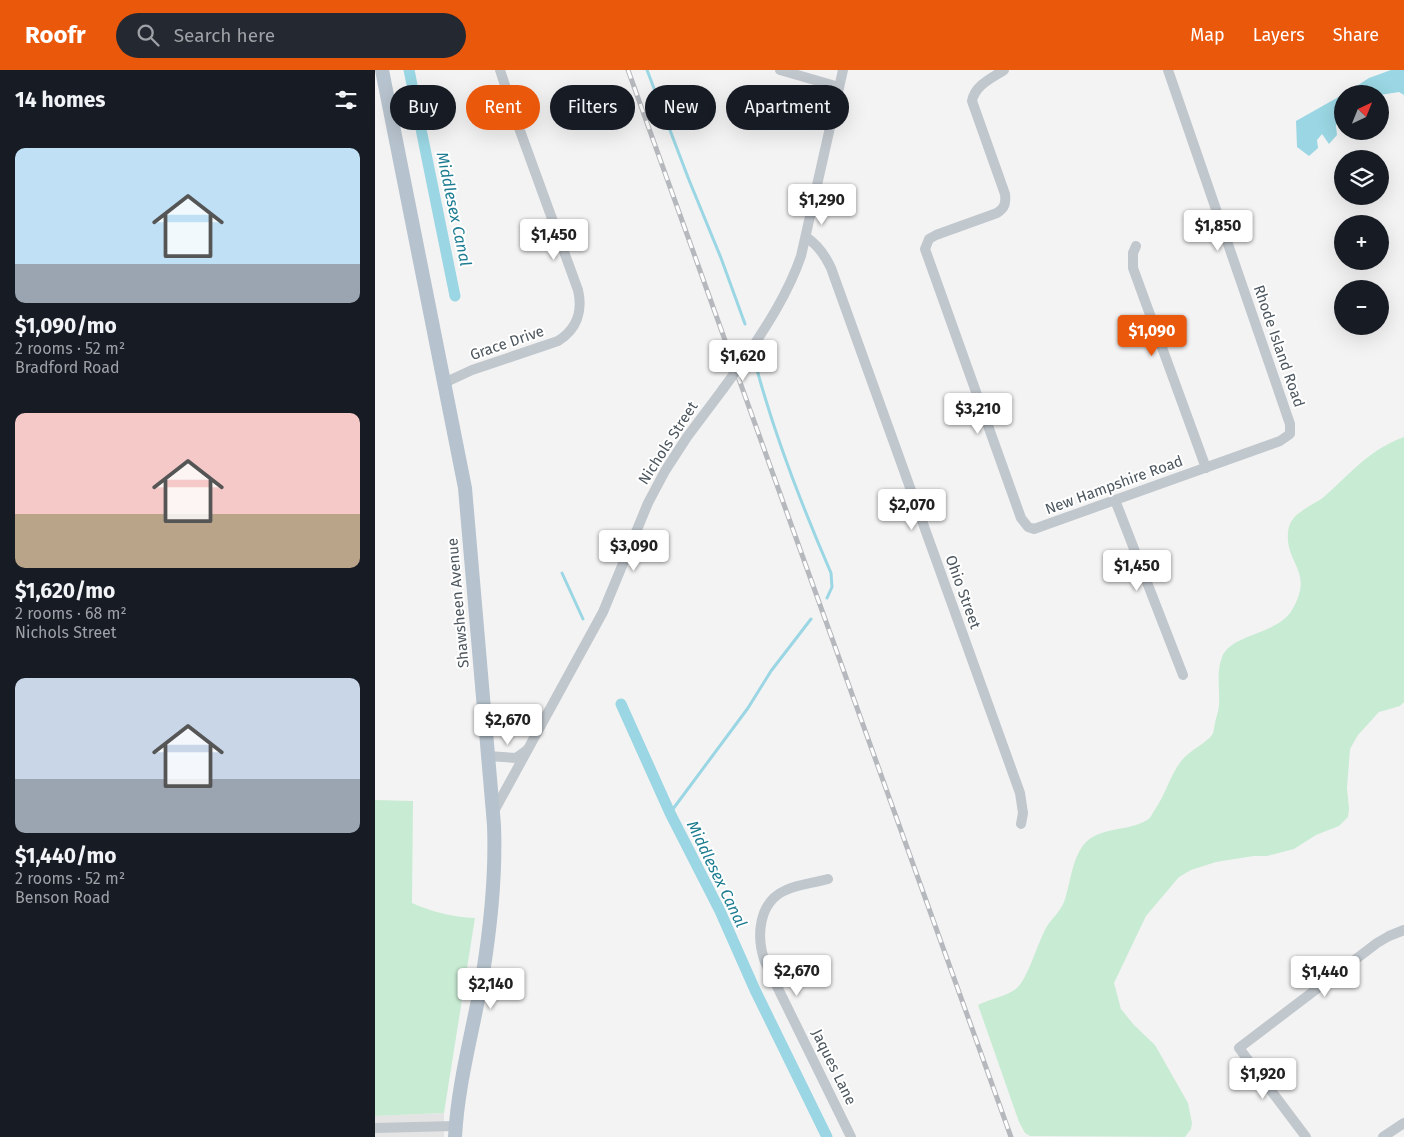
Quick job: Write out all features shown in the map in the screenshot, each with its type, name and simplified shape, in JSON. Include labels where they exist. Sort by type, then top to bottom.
[{"type":"main road","name":"Shawsheen Avenue","points":[[382,70],[380,88],[465,488],[493,813],[495,860],[493,899],[483,973],[464,1067],[455,1132]]},
{"type":"street","name":"Grace Drive","points":[[444,383],[472,370],[558,341],[565,337],[574,326],[579,312],[578,290],[500,70]]},
{"type":"street","points":[[780,70],[832,85]]},
{"type":"street","name":"Nichols Street","points":[[839,85],[843,70]]},
{"type":"street","name":"New Hampshire Road","points":[[1004,70],[979,87],[973,96],[973,106],[1005,194],[1005,205],[997,213],[929,239],[926,254],[1024,523],[1034,529],[1038,528],[1280,441],[1290,434]]},
{"type":"street","name":"Rhode Island Road","points":[[1168,70],[1290,424],[1290,434]]},
{"type":"street","name":"Nichols Street","points":[[493,813],[607,604],[642,516],[657,485],[681,445],[744,360],[788,290],[806,238],[830,130]]},
{"type":"street","name":"Ohio Street","points":[[806,238],[822,251],[831,268],[1020,793],[1023,813],[1021,824]]},
{"type":"street","points":[[1136,246],[1133,253],[1133,268],[1205,468]]},
{"type":"street","points":[[1115,500],[1183,675]]},
{"type":"street","points":[[488,756],[516,758],[531,746]]},
{"type":"street","name":"Jaques Lane","points":[[828,880],[792,888],[777,896],[764,913],[759,939],[765,962],[851,1137]]},
{"type":"street","points":[[1307,1137],[1239,1048],[1377,943],[1404,930]]},
{"type":"street","points":[[1383,1137],[1404,1123]]},
{"type":"street","points":[[375,1128],[455,1132]]},
{"type":"shaded area","points":[[444,1113],[444,1137],[375,1137],[375,1116]]},
{"type":"green space","points":[[1404,437],[1404,702],[1400,706],[1379,712],[1358,735],[1350,749],[1347,788],[1348,817],[1339,826],[1316,835],[1294,849],[1267,856],[1254,856],[1216,862],[1191,870],[1179,877],[1146,916],[1114,983],[1121,1009],[1134,1025],[1155,1045],[1188,1103],[1192,1123],[1191,1129],[1185,1137],[1030,1136],[1025,1133],[1019,1122],[978,1005],[1008,993],[1017,988],[1021,983],[1046,928],[1064,902],[1075,862],[1086,842],[1102,833],[1130,827],[1148,819],[1158,805],[1182,760],[1212,735],[1219,707],[1219,675],[1222,657],[1227,649],[1235,643],[1276,625],[1285,618],[1292,610],[1298,597],[1301,586],[1300,577],[1288,543],[1288,532],[1293,519],[1297,514],[1326,495],[1371,455]]},
{"type":"green space","points":[[375,800],[413,801],[412,903],[443,914],[475,918],[444,1113],[375,1116]]},
{"type":"water","points":[[1391,70],[1404,70],[1404,95],[1399,92],[1389,94],[1389,85],[1358,85],[1369,78]]},
{"type":"water","points":[[1334,100],[1334,138],[1329,144],[1322,134],[1317,140],[1318,148],[1309,156],[1297,147],[1296,121]]},
{"type":"waterway","name":"Middlesex Canal","points":[[409,70],[455,296]]},
{"type":"waterway","points":[[647,70],[745,324]]},
{"type":"waterway","points":[[756,366],[790,471],[831,573],[832,587],[827,598]]},
{"type":"waterway","name":"Middlesex Canal","points":[[562,573],[583,619]]},
{"type":"waterway","points":[[670,813],[748,708],[771,671],[811,619]]},
{"type":"waterway","name":"Middlesex Canal","points":[[621,704],[670,813],[720,911],[755,990],[827,1137]]},
{"type":"railway","points":[[628,70],[1011,1137]]}]
